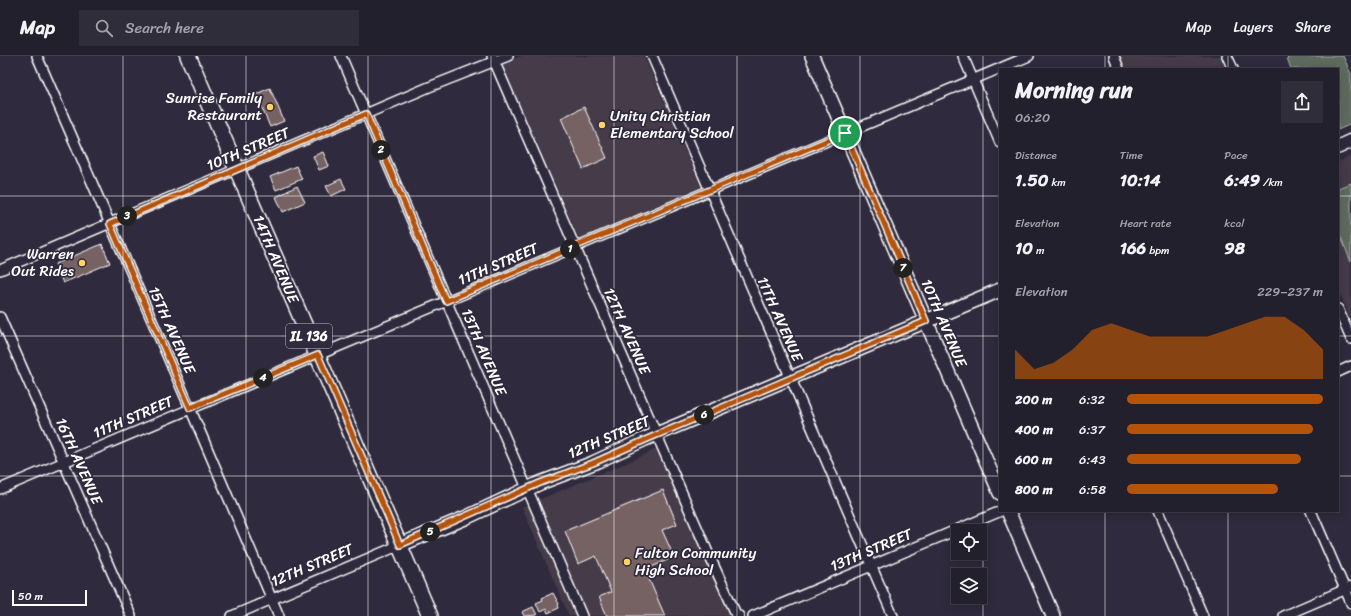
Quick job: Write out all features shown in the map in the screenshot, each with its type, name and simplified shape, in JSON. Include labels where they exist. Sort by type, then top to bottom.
[{"type":"main road","name":"14TH AVENUE","points":[[188,56],[430,616]]},
{"type":"street","name":"15TH AVENUE","points":[[37,56],[279,616]]},
{"type":"street","name":"13TH AVENUE","points":[[341,56],[582,616]]},
{"type":"street","name":"10TH STREET","points":[[0,270],[493,59],[508,56]]},
{"type":"street","name":"11TH AVENUE","points":[[652,56],[708,191],[893,616]]},
{"type":"street","name":"10TH AVENUE","points":[[812,56],[999,491]]},
{"type":"street","points":[[963,56],[999,141]]},
{"type":"street","name":"11TH STREET","points":[[1001,68],[1029,56]]},
{"type":"street","points":[[1114,56],[1119,68]]},
{"type":"street","points":[[1227,56],[1233,68]]},
{"type":"street","name":"12TH AVENUE","points":[[493,59],[709,555],[736,614],[739,616]]},
{"type":"street","name":"11TH STREET","points":[[0,489],[999,69]]},
{"type":"street","points":[[1339,147],[1351,141]]},
{"type":"street","name":"12TH STREET","points":[[232,616],[528,489],[999,290]]},
{"type":"street","points":[[1339,311],[1351,339]]},
{"type":"street","name":"16TH AVENUE","points":[[0,317],[131,616]]},
{"type":"street","points":[[1339,372],[1351,366]]},
{"type":"street","name":"13TH STREET","points":[[753,616],[999,512]]},
{"type":"street","points":[[1008,512],[1053,616]]},
{"type":"street","points":[[1158,512],[1204,616]]},
{"type":"street","points":[[1311,512],[1348,589],[1351,603]]},
{"type":"street","points":[[1284,616],[1348,589]]},
{"type":"shaded area","name":"Unity Christian Elementary School","points":[[521,56],[644,56],[701,187],[579,239],[502,64]]},
{"type":"shaded area","points":[[1119,56],[1220,56],[1226,68],[1125,68]]},
{"type":"shaded area","points":[[1351,156],[1351,320],[1339,290],[1339,162]]},
{"type":"shaded area","name":"Fulton Community High School","points":[[657,448],[733,616],[569,616],[522,507],[647,454]]},
{"type":"green space","points":[[1292,56],[1343,56],[1351,74],[1351,124],[1339,130],[1339,68],[1291,68],[1287,58]]},
{"type":"green space","points":[[1351,183],[1351,262],[1339,232],[1339,188]]},
{"type":"building","name":"Sunrise Family Restaurant","points":[[270,88],[284,121],[270,127],[256,94]]},
{"type":"building","points":[[584,107],[607,158],[583,169],[561,118]]},
{"type":"building","points":[[323,152],[329,166],[319,170],[313,156]]},
{"type":"building","points":[[296,166],[302,179],[276,190],[270,177]]},
{"type":"building","points":[[341,179],[346,189],[331,196],[326,186]]},
{"type":"building","points":[[297,186],[305,202],[283,212],[276,197]]},
{"type":"building","name":"Warren Out Rides","points":[[102,244],[110,263],[63,283],[55,264]]},
{"type":"building","points":[[663,490],[677,524],[662,530],[674,557],[645,570],[665,616],[607,616],[599,597],[611,592],[596,556],[578,564],[565,531]]},
{"type":"building","points":[[553,593],[559,604],[559,608],[548,613],[546,609],[540,612],[536,603],[543,600],[542,598]]},
{"type":"building","points":[[533,607],[537,615],[524,616],[522,612]]},
{"type":"place","name":"Sunrise Family Restaurant","points":[[270,107]]},
{"type":"place","name":"Unity Christian Elementary School","points":[[602,125]]},
{"type":"place","name":"Warren Out Rides","points":[[82,263]]},
{"type":"place","name":"Fulton Community High School","points":[[627,562]]},
{"type":"route","points":[[366,114],[446,301],[845,133],[926,321],[593,463],[540,483],[464,518],[400,545],[318,355],[190,408],[110,224],[366,114]]}]
